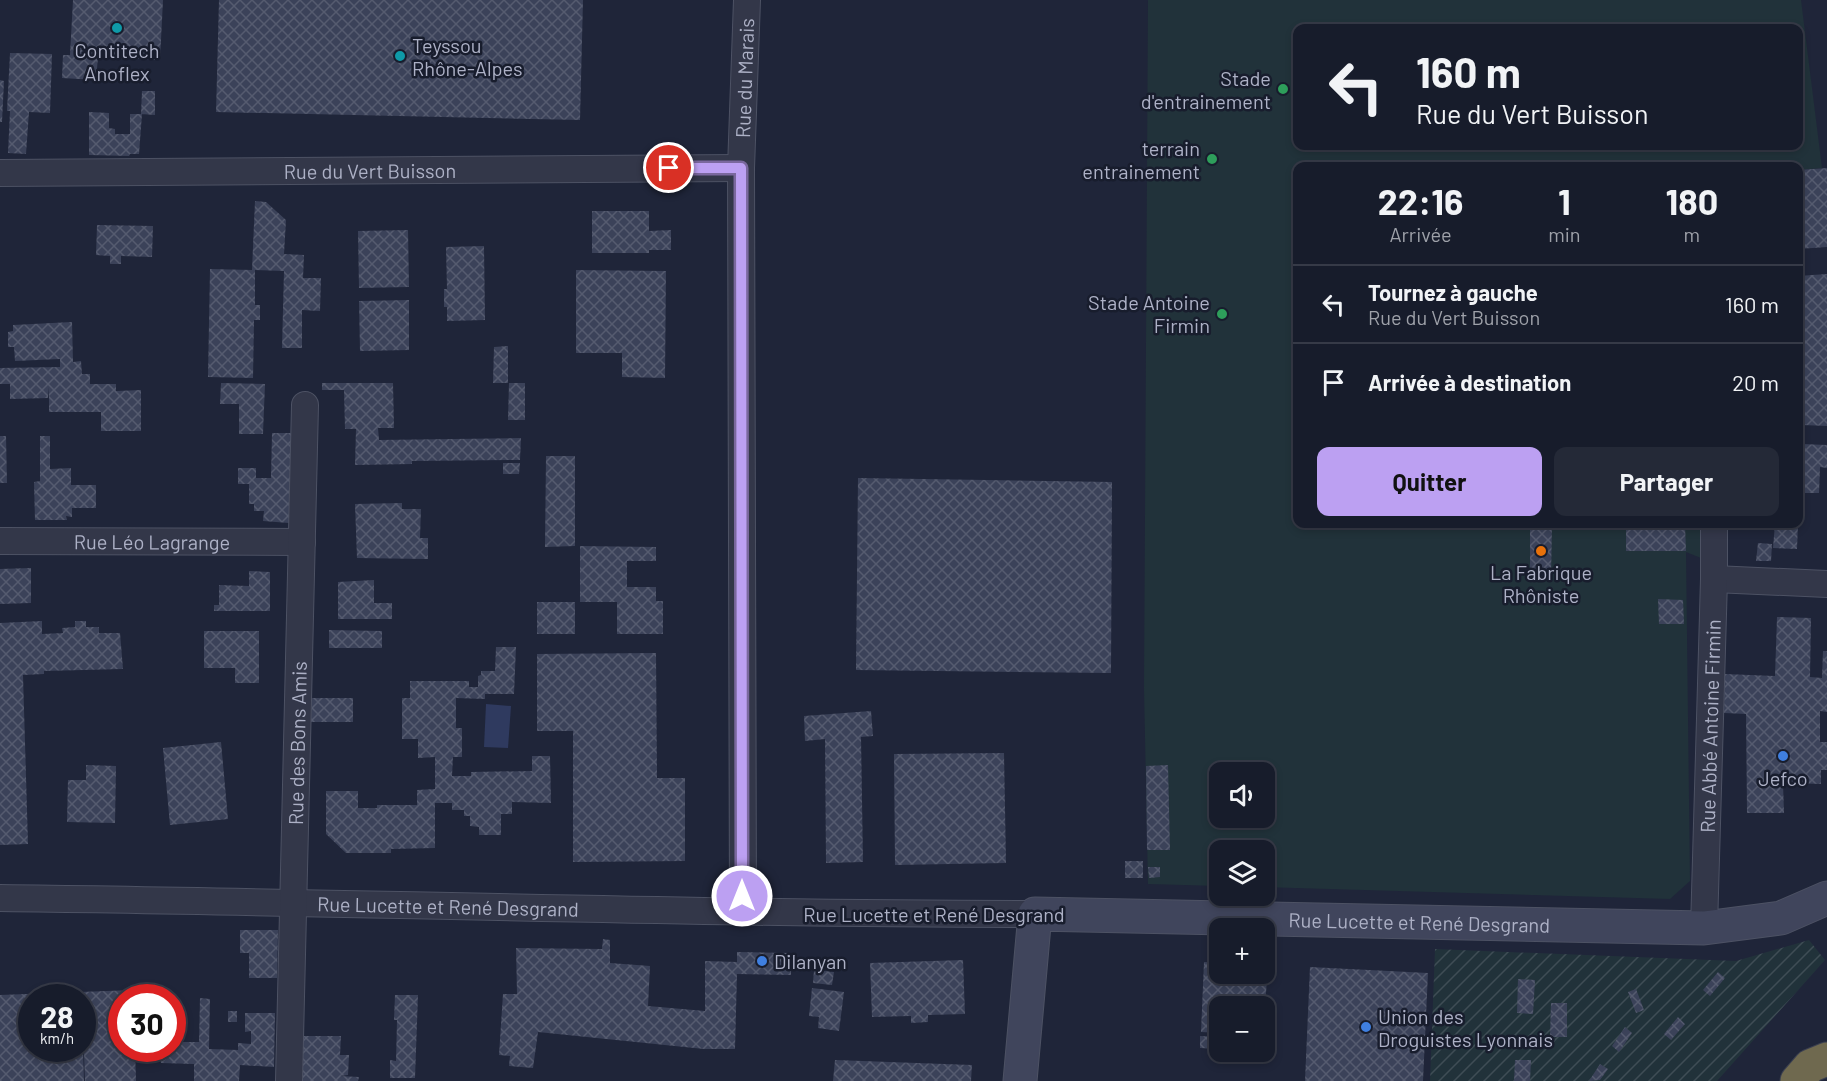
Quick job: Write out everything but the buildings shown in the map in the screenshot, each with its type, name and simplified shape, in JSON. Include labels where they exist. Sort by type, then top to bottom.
[{"type":"highway","points":[[1797,1081],[1810,1066],[1827,1059]]},
{"type":"street","name":"Rue du Marais","points":[[743,912],[741,168],[747,0]]},
{"type":"street","name":"Rue du Vert Buisson","points":[[0,173],[741,168]]},
{"type":"street","name":"Rue des Bons Amis","points":[[289,1081],[305,405]]},
{"type":"street","name":"Rue Abbé Antoine Firmin","points":[[1704,928],[1714,528]]},
{"type":"street","name":"Rue Léo Lagrange","points":[[0,542],[302,542]]},
{"type":"street","points":[[1714,579],[1827,584]]},
{"type":"street","name":"Rue Lucette et René Desgrand","points":[[0,898],[743,912],[1035,914],[1704,928],[1781,918],[1827,898]]},
{"type":"street","points":[[1020,1081],[1035,914]]},
{"type":"shaded area","name":"Stade Antoine Firmin","points":[[1148,0],[1801,0],[1822,168],[1803,170],[1803,162],[1293,162],[1293,528],[1700,528],[1701,558],[1686,552],[1690,881],[1670,899],[1275,887],[1275,840],[1209,840],[1209,886],[1148,884],[1144,688]]},
{"type":"shaded area","points":[[1809,940],[1825,960],[1717,1081],[1430,1081],[1435,949],[1736,961]]},
{"type":"water","points":[[486,704],[511,706],[508,748],[484,747]]},
{"type":"place","name":"Contitech Anoflex","points":[[117,28]]},
{"type":"place","name":"Teyssou Rhône-Alpes","points":[[400,56]]},
{"type":"place","name":"Stade d'entrainement","points":[[1283,89]]},
{"type":"place","name":"terrain entrainement","points":[[1212,159]]},
{"type":"place","name":"Stade Antoine Firmin","points":[[1222,314]]},
{"type":"place","name":"La Fabrique Rhôniste","points":[[1541,551]]},
{"type":"place","name":"Jefco","points":[[1783,756]]},
{"type":"place","name":"Dilanyan","points":[[762,961]]},
{"type":"place","name":"Union des Droguistes Lyonnais","points":[[1366,1027]]},
{"type":"route","points":[[669,168],[741,168],[742,896]]}]
